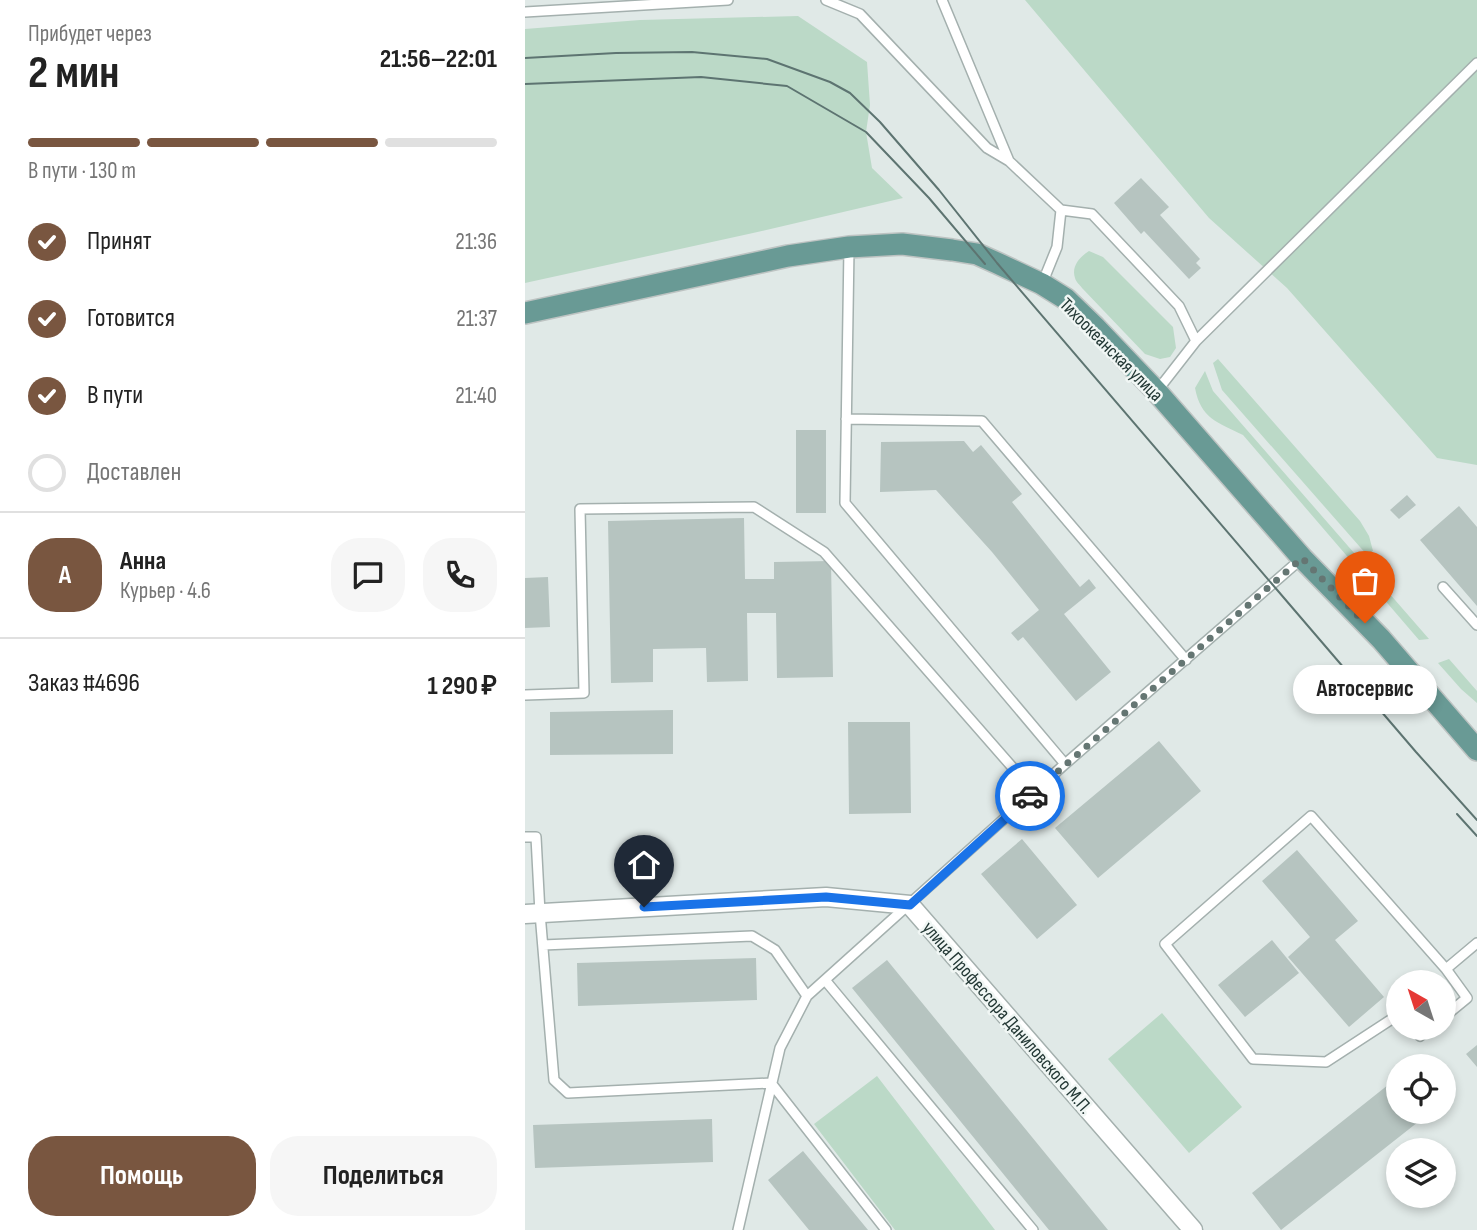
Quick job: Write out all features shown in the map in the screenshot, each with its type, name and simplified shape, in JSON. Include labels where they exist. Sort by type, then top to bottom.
[{"type":"main road","name":"Тихоокеанская улица","points":[[525,313],[788,256],[849,247],[902,244],[977,254],[1042,284],[1066,299],[1095,327],[1157,392],[1302,558],[1381,639],[1477,750]]},
{"type":"street","name":"улица Профессора Даниловского М.П.","points":[[532,913],[826,897],[910,905],[1193,1230]]},
{"type":"lane","points":[[525,12],[728,0]]},
{"type":"lane","points":[[826,0],[860,14],[987,148],[1009,161],[1061,210],[1092,214],[1179,306],[1196,341]]},
{"type":"lane","points":[[942,0],[1009,161]]},
{"type":"lane","points":[[1157,392],[1196,341],[1477,63]]},
{"type":"lane","points":[[1042,284],[1058,247],[1061,210]]},
{"type":"lane","points":[[849,247],[845,503],[1065,764]]},
{"type":"lane","points":[[846,419],[982,421],[1186,660]]},
{"type":"lane","points":[[525,695],[584,693],[580,509],[754,507],[824,551],[1034,792]]},
{"type":"lane","points":[[738,1230],[780,1048],[807,996],[1065,764],[1302,558]]},
{"type":"lane","points":[[1443,587],[1477,625]]},
{"type":"lane","points":[[1386,1023],[1326,1062],[1253,1059],[1165,944],[1311,816],[1446,969],[1477,943]]},
{"type":"lane","points":[[525,837],[536,837],[532,913],[543,945],[554,1080],[568,1093],[771,1083]]},
{"type":"lane","points":[[543,945],[752,936],[775,950],[807,996]]},
{"type":"lane","points":[[825,981],[1033,1230]]},
{"type":"lane","points":[[1456,983],[1467,998],[1456,1007]]},
{"type":"lane","points":[[771,1083],[886,1230]]},
{"type":"green space","points":[[1025,0],[1477,0],[1477,465],[1437,458],[1287,288],[1209,218]]},
{"type":"green space","points":[[798,16],[867,62],[870,105],[866,132],[872,168],[903,198],[525,283],[525,29],[640,20]]},
{"type":"green space","points":[[1089,251],[1103,257],[1173,327],[1176,348],[1170,357],[1160,359],[1145,354],[1077,282],[1075,266]]},
{"type":"green space","points":[[1218,359],[1360,521],[1369,536],[1373,551],[1367,555],[1222,390],[1213,363]]},
{"type":"green space","points":[[1205,371],[1213,391],[1429,639],[1419,640],[1243,435],[1218,423],[1206,413],[1201,407],[1195,388]]},
{"type":"green space","points":[[1449,659],[1477,691],[1477,703],[1438,663]]},
{"type":"green space","points":[[1162,1013],[1242,1107],[1189,1153],[1108,1059]]},
{"type":"green space","points":[[877,1076],[995,1230],[895,1230],[814,1124]]},
{"type":"building","points":[[1141,178],[1169,207],[1160,215],[1200,259],[1196,263],[1201,268],[1189,279],[1144,231],[1141,234],[1114,203]]},
{"type":"building","points":[[796,430],[826,430],[826,513],[796,513]]},
{"type":"building","points":[[964,441],[973,452],[981,445],[1022,494],[1012,502],[1080,587],[1089,579],[1096,588],[1064,614],[1111,672],[1076,701],[1023,637],[1018,641],[1011,633],[1039,610],[992,552],[936,490],[880,492],[881,442]]},
{"type":"building","points":[[1407,495],[1416,505],[1399,519],[1390,510]]},
{"type":"building","points":[[1459,506],[1477,527],[1477,606],[1420,540]]},
{"type":"building","points":[[744,518],[745,579],[774,579],[774,562],[831,561],[833,677],[777,678],[776,613],[747,613],[748,681],[707,682],[706,648],[653,649],[653,682],[611,683],[608,521]]},
{"type":"building","points":[[548,577],[550,627],[525,628],[525,578]]},
{"type":"building","points":[[673,710],[673,754],[550,755],[550,712]]},
{"type":"building","points":[[848,722],[910,722],[911,813],[849,814]]},
{"type":"building","points":[[1159,741],[1201,791],[1098,878],[1055,828]]},
{"type":"building","points":[[1022,839],[1077,905],[1037,939],[981,874]]},
{"type":"building","points":[[1297,850],[1358,921],[1335,940],[1384,997],[1349,1027],[1288,957],[1310,937],[1262,881]]},
{"type":"building","points":[[1272,940],[1299,973],[1245,1017],[1218,985]]},
{"type":"building","points":[[756,958],[757,1000],[578,1006],[577,963]]},
{"type":"building","points":[[887,960],[1108,1230],[1049,1230],[852,988]]},
{"type":"building","points":[[1477,1045],[1477,1067],[1466,1054]]},
{"type":"building","points":[[1386,1087],[1386,1124],[1416,1124],[1398,1138],[1386,1138],[1386,1147],[1281,1230],[1252,1193]]},
{"type":"building","points":[[712,1119],[713,1162],[535,1168],[533,1125]]},
{"type":"building","points":[[803,1151],[868,1230],[809,1230],[768,1180]]},
{"type":"tram line","points":[[525,58],[692,52],[767,59],[830,82],[850,93],[880,122],[939,190],[997,263],[1477,820]]},
{"type":"tram line","points":[[525,84],[701,77],[787,86],[866,132],[929,198],[985,264]]},
{"type":"tram line","points":[[1457,814],[1477,836]]},
{"type":"way so far","points":[[1030,796],[1302,558],[1365,623]]},
{"type":"place","name":"Автосервис","points":[[1365,623]]},
{"type":"route","points":[[644,907],[826,897],[910,905],[1030,796]]}]
